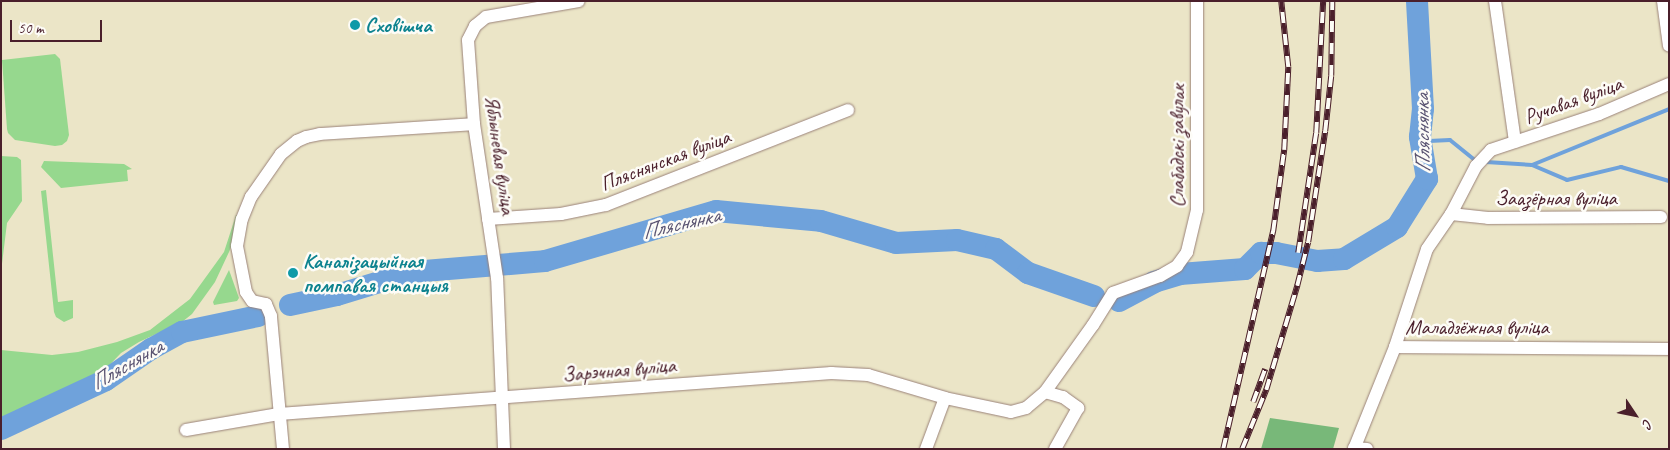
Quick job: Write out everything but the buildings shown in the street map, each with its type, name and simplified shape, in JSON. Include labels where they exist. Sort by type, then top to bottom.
[{"type":"street","name":"Яблыневая вуліца","points":[[504,449],[497,278],[474,124],[467,48],[475,26],[480,20],[494,14],[579,1]]},
{"type":"street","name":"Слабадскі завулак","points":[[1045,392],[1093,325],[1113,292],[1160,276],[1177,266],[1187,252],[1196,223],[1197,1]]},
{"type":"street","points":[[1495,1],[1515,142]]},
{"type":"street","points":[[1663,1],[1669,46]]},
{"type":"street","name":"Ручавая вуліца","points":[[1491,150],[1599,114],[1669,84]]},
{"type":"street","name":"Пляснянская вуліца","points":[[488,219],[560,214],[606,204],[650,189],[848,110]]},
{"type":"street","points":[[283,449],[270,316],[266,304],[252,301],[246,292],[237,246],[242,218],[248,203],[281,154],[297,141],[320,134],[474,124]]},
{"type":"street","name":"Маладзёжная вуліца","points":[[1491,150],[1476,166],[1451,214],[1427,249],[1395,347],[1669,349]]},
{"type":"street","name":"Заазёрная вуліца","points":[[1451,214],[1488,218],[1661,217]]},
{"type":"street","points":[[1367,449],[1354,448],[1395,347]]},
{"type":"street","name":"Зарэчная вуліца","points":[[186,430],[280,414],[849,373],[868,375],[945,398],[1011,412],[1026,408],[1045,392]]},
{"type":"street","points":[[1045,392],[1063,397],[1078,408],[1055,449]]},
{"type":"street","points":[[926,449],[945,398]]},
{"type":"green space","points":[[55,54],[60,59],[69,135],[67,141],[62,145],[55,146],[15,140],[8,133],[7,129],[2,60]]},
{"type":"green space","points":[[1,156],[17,157],[21,160],[22,201],[7,223],[1,272]]},
{"type":"green space","points":[[44,161],[124,164],[132,169],[127,170],[128,181],[61,188],[41,167]]},
{"type":"green space","points":[[46,190],[58,302],[73,300],[73,318],[64,322],[56,317],[54,312],[41,191]]},
{"type":"green space","points":[[236,215],[242,219],[229,252],[215,282],[192,314],[182,322],[139,342],[121,353],[100,375],[85,384],[85,389],[1,429],[1,350],[52,355],[78,352],[117,342],[150,330],[190,299],[224,252]]},
{"type":"green space","points":[[229,270],[239,298],[237,301],[214,305],[213,302]]},
{"type":"green space","points":[[1270,418],[1339,428],[1333,449],[1261,449]]},
{"type":"waterway","name":"Пляснянка","points":[[1119,301],[1154,282],[1180,274],[1245,269],[1261,253],[1276,253],[1317,261],[1344,259],[1397,227],[1427,179],[1420,137],[1423,109],[1417,1]]},
{"type":"waterway","points":[[1532,165],[1669,109]]},
{"type":"waterway","points":[[1420,137],[1429,141],[1450,140],[1476,161]]},
{"type":"waterway","points":[[1486,162],[1532,165],[1567,180],[1621,167],[1669,181]]},
{"type":"waterway","name":"Пляснянка","points":[[290,305],[337,295],[412,272],[545,261],[716,211],[821,221],[896,243],[957,240],[996,249],[1028,273],[1094,296]]},
{"type":"waterway","name":"Пляснянка","points":[[1,429],[106,380],[151,349],[182,332],[258,316]]},
{"type":"railway","points":[[1223,449],[1273,231],[1284,150],[1288,67],[1281,1]]},
{"type":"railway","points":[[1298,253],[1316,133],[1323,1]]},
{"type":"railway","points":[[1242,449],[1266,390],[1308,242],[1325,131],[1331,76],[1332,1]]},
{"type":"railway","points":[[1253,402],[1265,369]]},
{"type":"place","name":"Сховішча","points":[[355,25]]},
{"type":"place","name":"Каналізацыйная помпавая станцыя","points":[[293,273]]}]
